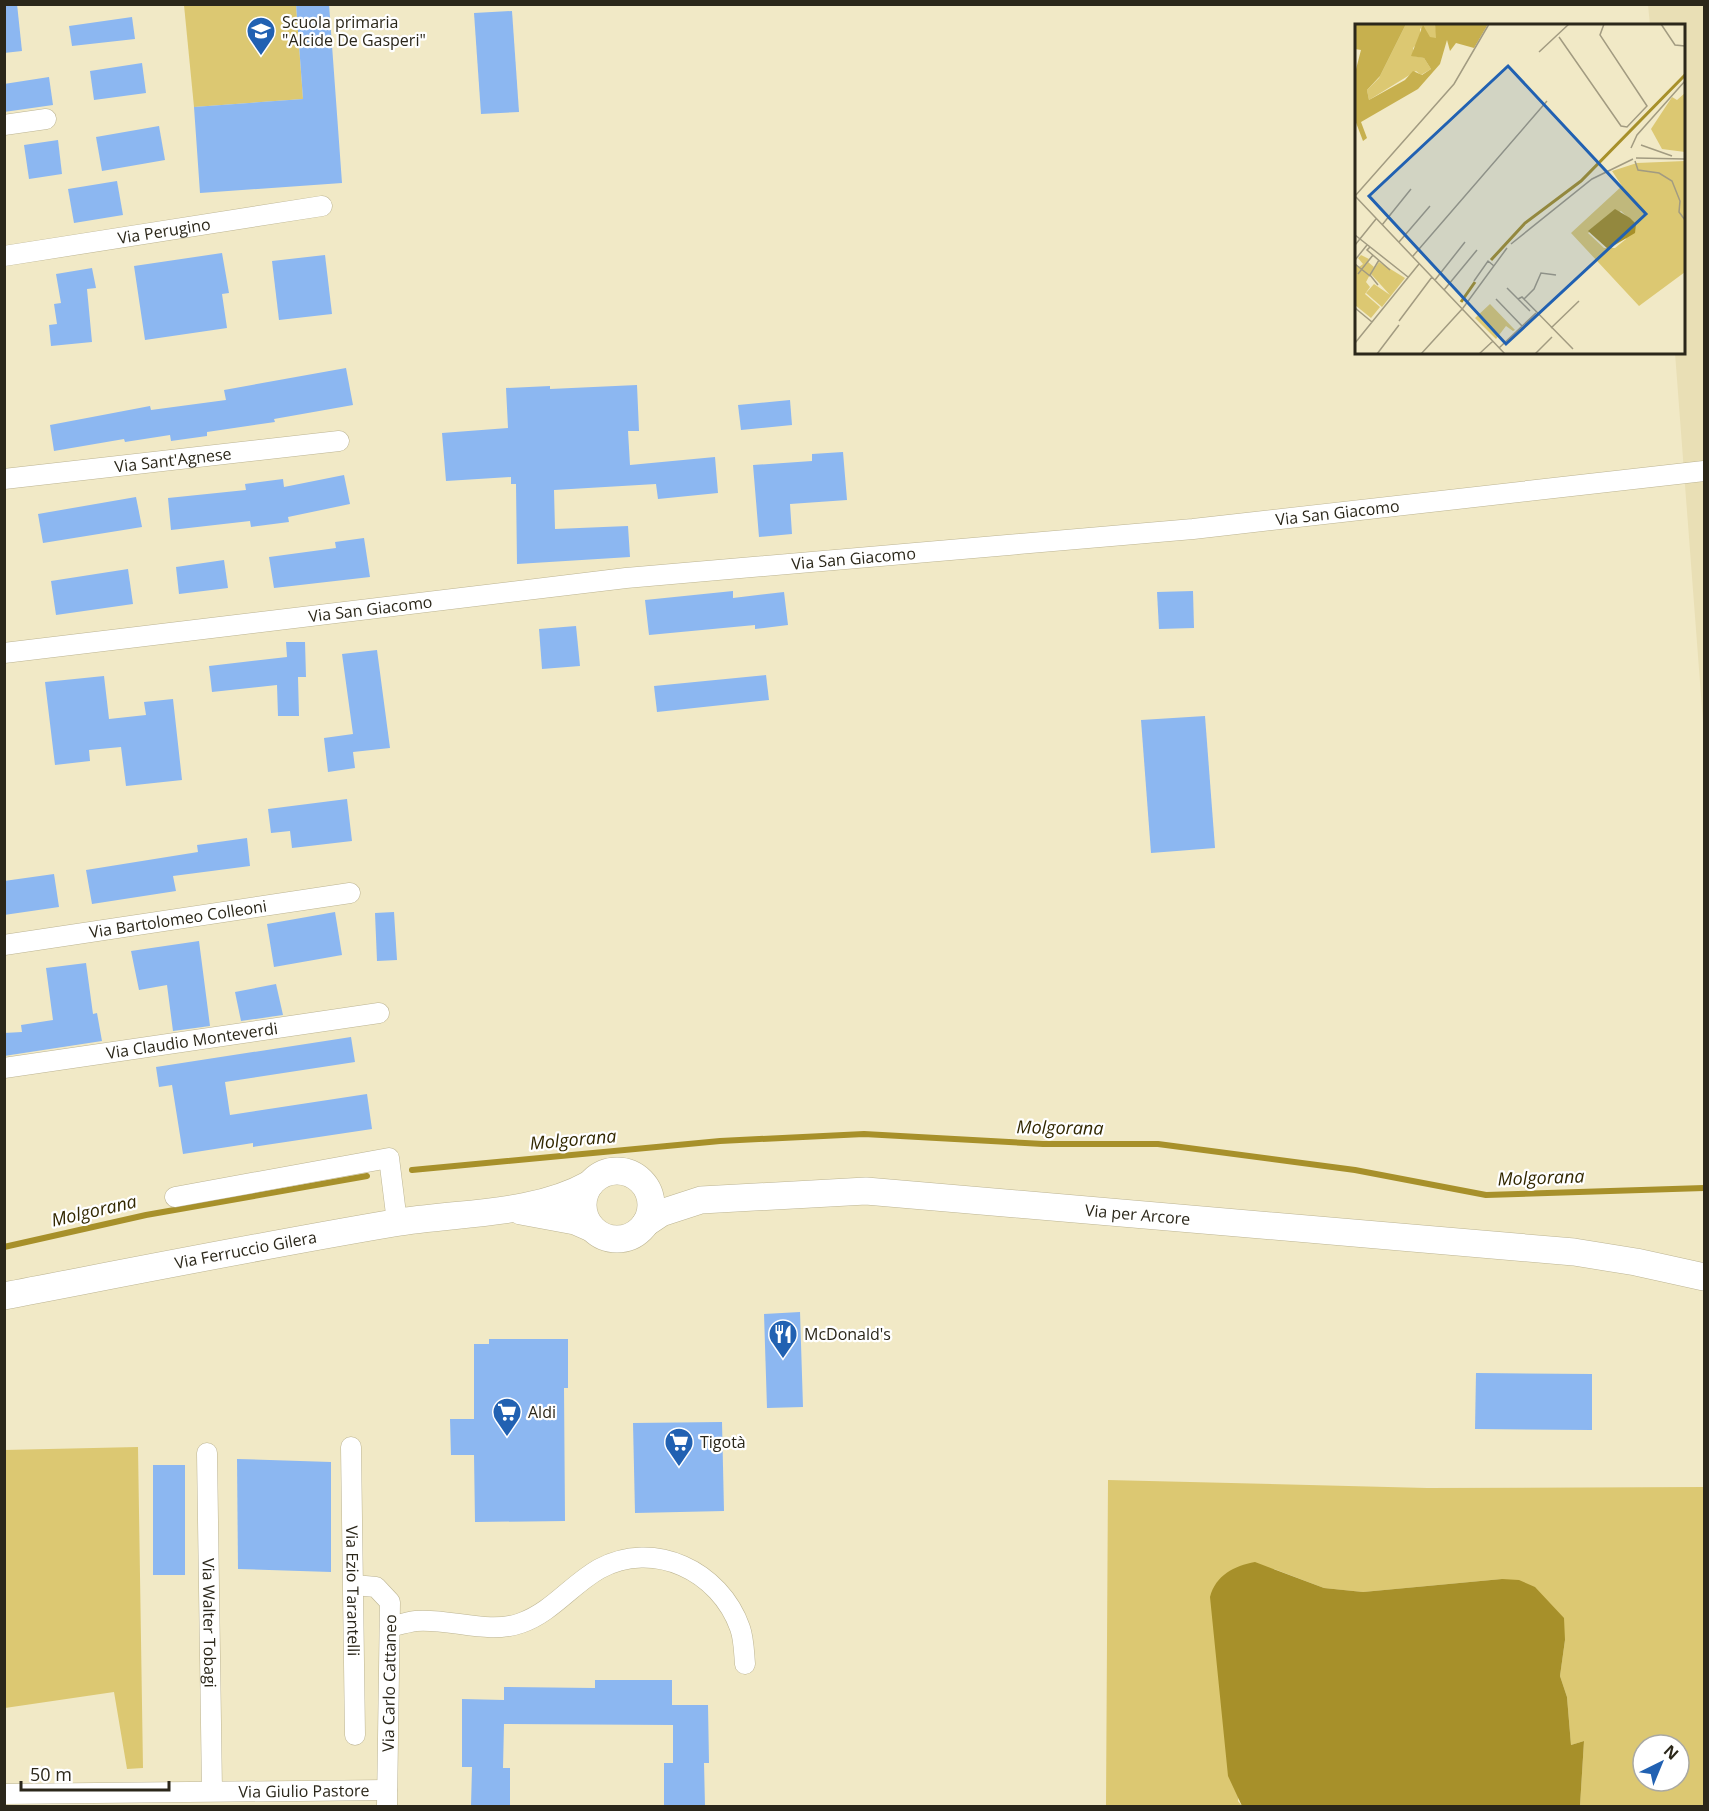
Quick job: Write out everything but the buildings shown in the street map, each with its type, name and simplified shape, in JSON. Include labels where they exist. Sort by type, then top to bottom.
[{"type":"main road","name":"Via Ferruccio Gilera","points":[[4,1296],[397,1222],[499,1210],[571,1195],[604,1173],[613,1171],[632,1174],[645,1186]]},
{"type":"main road","points":[[590,1184],[585,1191],[583,1209],[591,1228]]},
{"type":"main road","name":"Via per Arcore","points":[[645,1186],[701,1200]]},
{"type":"main road","points":[[645,1186],[651,1203],[646,1223]]},
{"type":"main road","name":"Via per Arcore","points":[[646,1223],[661,1213],[701,1200],[866,1191],[1574,1252]]},
{"type":"main road","name":"Via Ferruccio Gilera","points":[[499,1210],[576,1221],[610,1239],[630,1237],[646,1223]]},
{"type":"main road","points":[[1574,1252],[1618,1249],[1704,1258]]},
{"type":"main road","points":[[1574,1252],[1636,1262],[1704,1277]]},
{"type":"street","points":[[4,125],[46,119]]},
{"type":"street","name":"Via Perugino","points":[[4,256],[322,206]]},
{"type":"street","name":"Via Sant'Agnese","points":[[4,479],[339,441]]},
{"type":"street","name":"Via San Giacomo","points":[[4,653],[626,578],[1193,528],[1704,471]]},
{"type":"street","name":"Via Bartolomeo Colleoni","points":[[4,945],[350,893]]},
{"type":"street","name":"Via Claudio Monteverdi","points":[[4,1068],[379,1013]]},
{"type":"street","points":[[175,1197],[389,1158],[397,1222]]},
{"type":"street","name":"Via Ezio Tarantelli","points":[[351,1447],[356,1735]]},
{"type":"street","name":"Via Walter Tobagi","points":[[207,1453],[212,1791]]},
{"type":"street","points":[[390,1627],[417,1621],[486,1626],[519,1624],[551,1609],[571,1587],[602,1568],[628,1559],[664,1557],[693,1570],[726,1601],[740,1629],[745,1664]]},
{"type":"street","name":"Via Carlo Cattaneo","points":[[354,1585],[376,1587],[390,1602],[387,1798]]},
{"type":"street","name":"Via Giulio Pastore","points":[[4,1794],[212,1791],[387,1798]]},
{"type":"shaded area","points":[[184,5],[296,5],[303,99],[194,107]]},
{"type":"shaded area","points":[[1648,5],[1704,5],[1704,735],[1675,354],[1685,354],[1685,24],[1650,24]]},
{"type":"shaded area","points":[[138,1447],[143,1768],[127,1769],[114,1692],[5,1708],[4,1450]]},
{"type":"shaded area","points":[[1108,1480],[1427,1488],[1704,1487],[1704,1806],[1580,1806],[1584,1741],[1571,1745],[1567,1697],[1560,1676],[1565,1640],[1502,1579],[1363,1592],[1324,1588],[1274,1569],[1238,1801],[1242,1806],[1106,1806]]},
{"type":"shaded area","points":[[1255,1562],[1324,1588],[1363,1592],[1502,1579],[1519,1580],[1535,1587],[1564,1618],[1565,1640],[1560,1676],[1567,1697],[1571,1745],[1584,1741],[1580,1806],[1242,1806],[1228,1776],[1210,1597],[1221,1577],[1233,1569]]},
{"type":"waterway","name":"Molgorana","points":[[412,1170],[720,1141],[864,1134],[1043,1144],[1158,1144],[1355,1170],[1486,1195],[1704,1188]]},
{"type":"waterway","name":"Molgorana","points":[[4,1247],[146,1215],[367,1176]]},
{"type":"place","name":"Scuola primaria \"Alcide De Gasperi\"","points":[[261,56]]},
{"type":"place","name":"McDonald's","points":[[783,1360]]},
{"type":"place","name":"Aldi","points":[[507,1438]]},
{"type":"place","name":"Tigotà","points":[[679,1468]]}]
